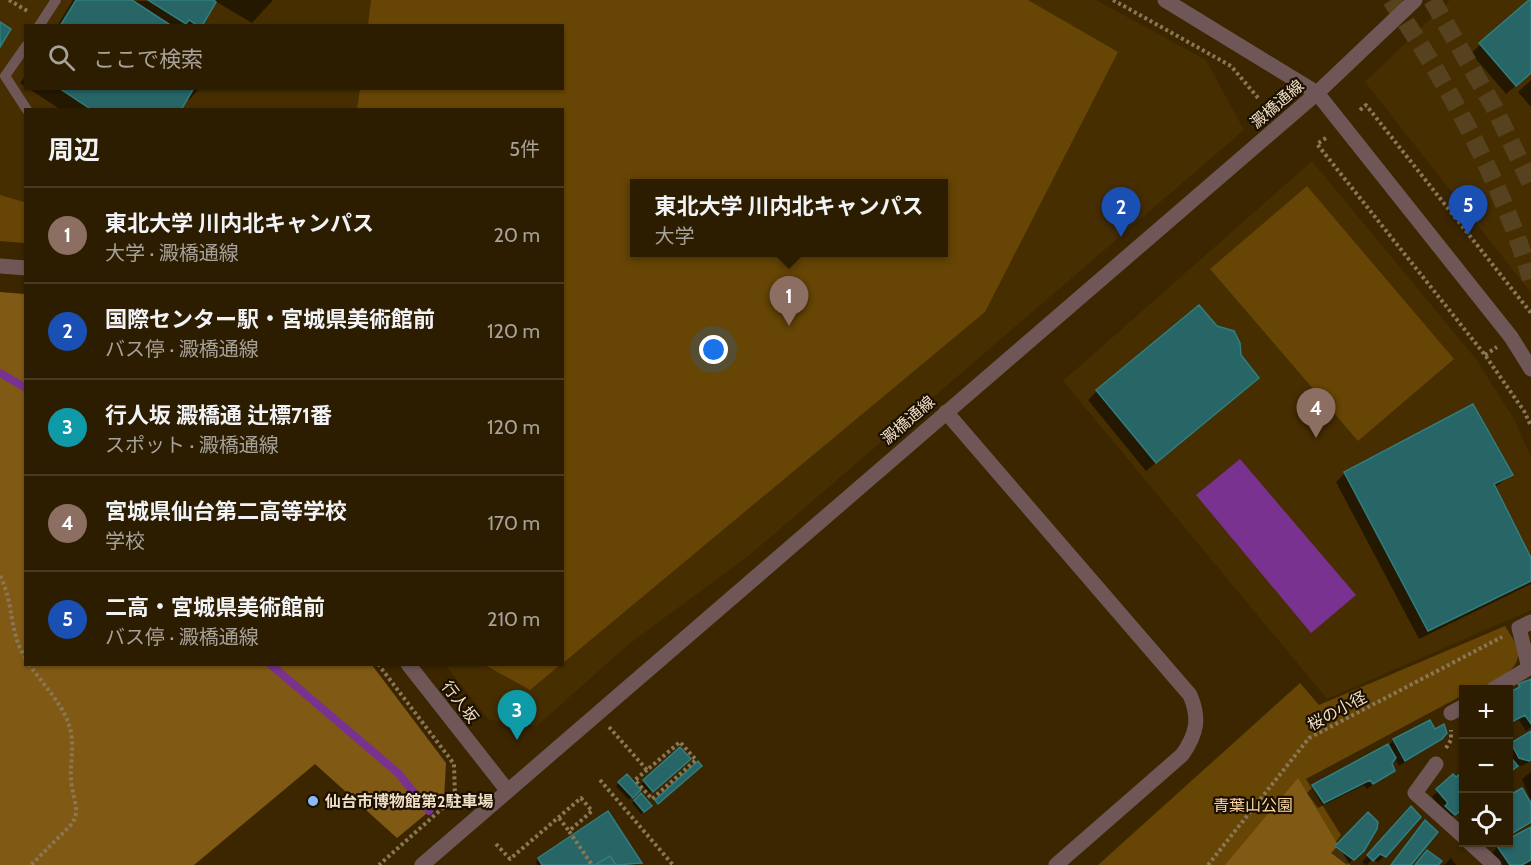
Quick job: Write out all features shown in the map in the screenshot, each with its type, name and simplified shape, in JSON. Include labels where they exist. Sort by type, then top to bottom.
[{"type":"street","points":[[1165,0],[1317,93],[1511,337],[1531,369]]},
{"type":"street","name":"澱橋通線","points":[[422,865],[1317,93],[1415,0]]},
{"type":"street","points":[[0,266],[24,268]]},
{"type":"street","points":[[946,412],[1190,695],[1196,710],[1197,724],[1192,741],[1182,755],[1056,865]]},
{"type":"street","points":[[1501,685],[1530,668],[1525,625]]},
{"type":"street","name":"行人坂","points":[[410,666],[507,790]]},
{"type":"street","points":[[1436,764],[1415,793],[1459,833]]},
{"type":"street","points":[[1474,847],[1494,865]]},
{"type":"lane","points":[[40,23],[56,0]]},
{"type":"lane","points":[[24,49],[5,76],[26,108]]},
{"type":"path","points":[[9,0],[40,23]]},
{"type":"path","points":[[1113,0],[1231,66],[1259,99]]},
{"type":"path","points":[[1360,110],[1366,105],[1531,313]]},
{"type":"path","points":[[1326,138],[1317,144],[1485,355],[1524,411],[1531,426]]},
{"type":"path","points":[[0,576],[8,598],[15,638],[24,655]]},
{"type":"path","name":"桜の小径","points":[[1208,865],[1309,738],[1525,625]]},
{"type":"path","points":[[30,666],[62,709],[69,724],[72,740],[71,786],[77,811],[76,819],[31,865]]},
{"type":"path","points":[[379,865],[454,797],[454,764],[380,666]]},
{"type":"path","points":[[1436,764],[1451,740],[1457,709]]},
{"type":"path","points":[[680,742],[696,760],[652,799],[635,780],[647,770],[680,742]]},
{"type":"path","points":[[626,747],[647,770]]},
{"type":"path","points":[[600,780],[673,865]]},
{"type":"path","points":[[496,844],[510,859],[581,798],[592,811],[568,831]]},
{"type":"path","points":[[559,818],[592,865]]},
{"type":"shaded area","points":[[0,0],[1096,0],[1206,60],[1244,130],[751,554],[629,644],[537,726],[489,720],[446,666],[564,666],[564,108],[24,108],[24,243],[0,241]]},
{"type":"shaded area","points":[[1450,0],[1531,0],[1531,293],[1365,82]]},
{"type":"shaded area","points":[[1312,161],[1476,359],[1514,419],[1531,457],[1531,610],[1327,699],[1063,381]]},
{"type":"shaded area","points":[[0,292],[24,294],[24,666],[373,666],[446,763],[444,799],[397,838],[315,764],[194,865],[0,865]]},
{"type":"shaded area","points":[[1240,459],[1356,595],[1311,633],[1196,495]]},
{"type":"shaded area","points":[[1298,778],[1350,865],[1225,865]]},
{"type":"green space","points":[[371,0],[1028,0],[1118,52],[985,312],[564,662],[564,108],[357,108],[360,90],[564,90],[564,24],[368,24]]},
{"type":"green space","points":[[1307,186],[1454,359],[1358,441],[1210,269]]},
{"type":"green space","points":[[0,195],[24,202],[24,243],[0,241]]},
{"type":"green space","name":"青葉山公園","points":[[1505,626],[1518,652],[1513,667],[1498,679],[1484,685],[1459,685],[1459,697],[1306,779],[1341,835],[1319,865],[1098,865],[1300,683],[1319,705]]},
{"type":"green space","points":[[487,666],[559,666],[530,690]]},
{"type":"building","points":[[76,0],[132,0],[169,24],[61,24]]},
{"type":"building","points":[[148,0],[214,0],[216,2],[203,24],[195,24],[189,20],[186,24]]},
{"type":"building","points":[[1531,0],[1531,73],[1516,86],[1479,43]]},
{"type":"building","points":[[0,22],[11,29],[0,47]]},
{"type":"building","points":[[62,90],[193,90],[182,108],[89,108]]},
{"type":"building","points":[[1199,305],[1217,326],[1234,331],[1240,343],[1241,355],[1259,378],[1156,463],[1096,390]]},
{"type":"building","points":[[1473,404],[1513,475],[1494,484],[1531,558],[1531,581],[1428,631],[1344,472]]},
{"type":"building","points":[[1531,679],[1531,724],[1525,715],[1513,721],[1513,690],[1520,687],[1518,684]]},
{"type":"building","points":[[1430,720],[1435,729],[1444,724],[1447,733],[1442,739],[1405,761],[1393,739]]},
{"type":"building","points":[[1531,731],[1531,760],[1519,758],[1513,742]]},
{"type":"building","points":[[1388,744],[1396,758],[1392,763],[1395,771],[1373,784],[1370,780],[1324,803],[1312,785]]},
{"type":"building","points":[[680,747],[691,759],[653,792],[643,780]]},
{"type":"building","points":[[1513,760],[1518,766],[1513,770]]},
{"type":"building","points":[[698,761],[702,766],[658,804],[655,800]]},
{"type":"building","points":[[627,774],[641,790],[633,798],[618,782]]},
{"type":"building","points":[[1453,774],[1456,777],[1459,775],[1459,812],[1455,815],[1445,806],[1448,803],[1436,789]]},
{"type":"building","points":[[1522,788],[1531,803],[1531,822],[1513,833],[1513,793]]},
{"type":"building","points":[[641,793],[652,806],[644,812],[634,800]]},
{"type":"building","points":[[1411,806],[1421,817],[1386,857],[1380,854],[1373,861],[1367,855]]},
{"type":"building","points":[[608,811],[642,863],[616,865],[610,856],[595,865],[542,865],[538,858]]},
{"type":"building","points":[[1368,812],[1378,822],[1377,829],[1364,851],[1354,860],[1335,846]]},
{"type":"building","points":[[1425,820],[1438,832],[1411,865],[1391,865]]},
{"type":"building","points":[[1531,827],[1531,860],[1522,865],[1510,865],[1498,847],[1513,847],[1513,836]]},
{"type":"building","points":[[1427,850],[1442,861],[1438,865],[1415,865]]},
{"type":"building","points":[[610,856],[616,865],[595,865]]},
{"type":"waterway","points":[[0,373],[24,387]]},
{"type":"waterway","points":[[272,666],[398,773],[429,811]]},
{"type":"tunnel","points":[[1391,0],[1433,65],[1472,135],[1505,207],[1531,279]]},
{"type":"tunnel","points":[[1432,0],[1494,107],[1531,184]]},
{"type":"place","name":"二高・宮城県美術館前","points":[[1468,235]]},
{"type":"place","name":"国際センター駅・宮城県美術館前","points":[[1121,237]]},
{"type":"place","name":"東北大学 川内北キャンパス","points":[[789,326]]},
{"type":"place","name":"宮城県仙台第二高等学校","points":[[1316,438]]},
{"type":"place","name":"行人坂 澱橋通 辻標71番","points":[[517,740]]},
{"type":"place","name":"仙台市博物館第2駐車場","points":[[313,801]]}]
